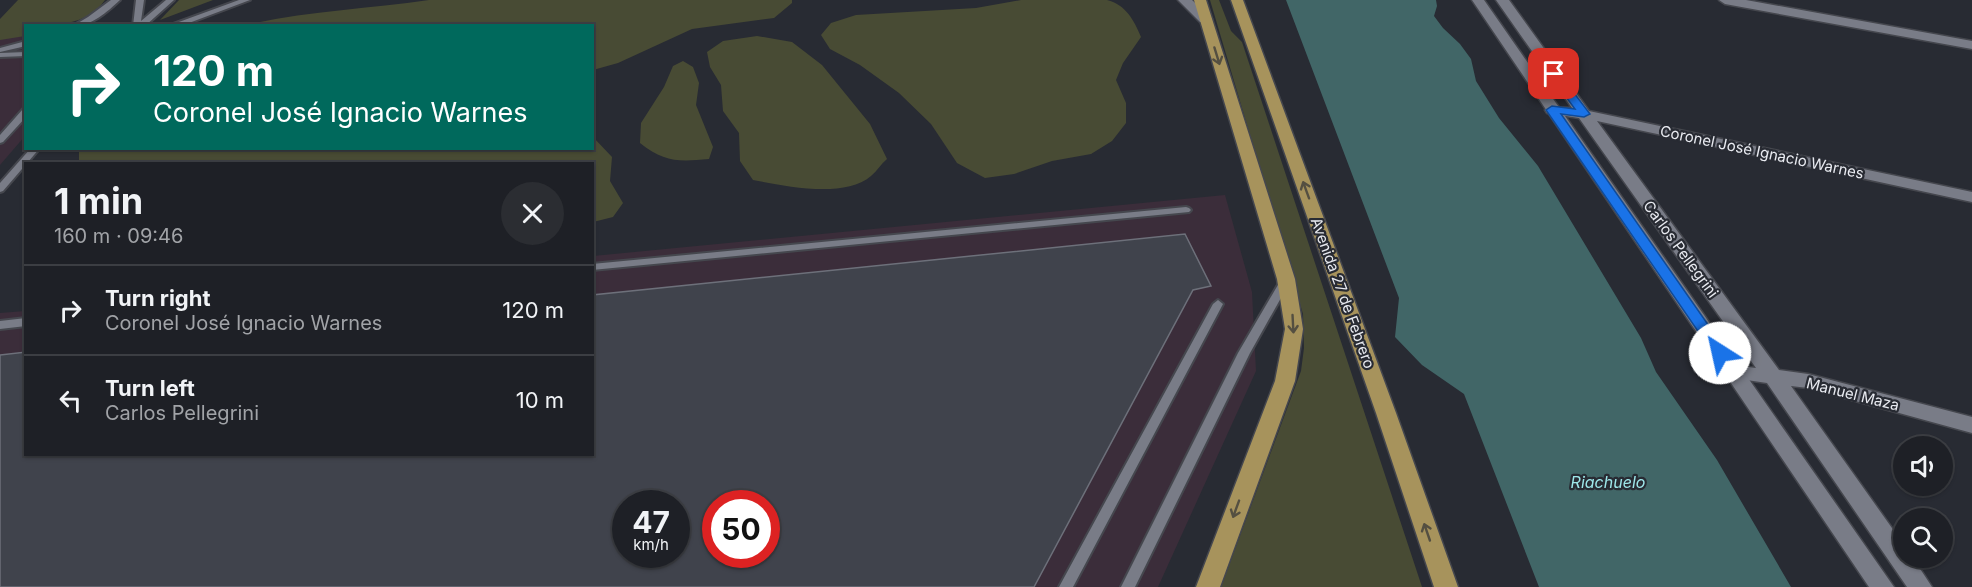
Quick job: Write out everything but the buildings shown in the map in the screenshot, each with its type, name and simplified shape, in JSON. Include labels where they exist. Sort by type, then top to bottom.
[{"type":"main road","points":[[1200,0],[1286,279],[1294,329],[1285,381],[1208,587]]},
{"type":"main road","name":"Avenida 27 de Febrero","points":[[1237,0],[1386,413],[1446,587]]},
{"type":"street","points":[[1184,0],[1205,19]]},
{"type":"street","name":"Carlos Pellegrini","points":[[1478,0],[1882,587]]},
{"type":"street","name":"Carlos Pellegrini","points":[[1502,0],[1773,377],[1920,587]]},
{"type":"street","points":[[1725,0],[1972,45]]},
{"type":"street","name":"Coronel José Ignacio Warnes","points":[[1552,110],[1584,114],[1972,197]]},
{"type":"street","name":"Manuel Maza","points":[[1733,372],[1808,381],[1972,424]]},
{"type":"lane","points":[[81,24],[116,0]]},
{"type":"lane","points":[[138,24],[140,0]]},
{"type":"lane","points":[[140,24],[170,0]]},
{"type":"lane","points":[[178,24],[246,0]]},
{"type":"lane","points":[[0,50],[24,44]]},
{"type":"lane","points":[[0,55],[24,54]]},
{"type":"lane","points":[[0,140],[24,113]]},
{"type":"lane","points":[[1,187],[34,150]]},
{"type":"lane","points":[[594,267],[1186,210]]},
{"type":"lane","points":[[1128,587],[1244,353],[1286,279]]},
{"type":"lane","points":[[1066,587],[1218,304]]},
{"type":"lane","points":[[0,325],[24,322]]},
{"type":"shaded area","points":[[18,0],[105,0],[89,15],[69,23],[24,24],[24,36],[0,40],[0,19]]},
{"type":"shaded area","points":[[179,0],[213,0],[160,20]]},
{"type":"shaded area","points":[[429,0],[792,0],[792,3],[774,18],[692,29],[618,63],[594,70],[594,24],[251,24],[314,13]]},
{"type":"shaded area","points":[[1021,0],[1107,0],[1114,2],[1128,14],[1141,37],[1123,63],[1116,80],[1126,103],[1126,123],[1112,141],[1091,154],[1052,161],[1014,174],[985,178],[957,163],[931,124],[899,93],[860,65],[830,49],[821,35],[831,23],[856,15],[976,8]]},
{"type":"shaded area","points":[[1210,0],[1219,0],[1231,31],[1242,42],[1422,587],[1221,587],[1301,371],[1304,348],[1303,314]]},
{"type":"shaded area","points":[[24,32],[24,137],[0,165],[0,34]]},
{"type":"shaded area","points":[[757,36],[792,42],[822,65],[870,124],[887,159],[871,176],[859,183],[830,189],[814,189],[753,180],[740,161],[739,133],[723,111],[721,85],[710,67],[707,52],[723,41]]},
{"type":"shaded area","points":[[683,61],[693,67],[699,83],[696,105],[713,147],[709,159],[672,159],[657,154],[640,143],[641,123],[664,87],[673,66]]},
{"type":"shaded area","points":[[594,138],[612,157],[610,181],[623,203],[613,217],[594,222],[594,162],[79,162],[79,150],[594,150]]},
{"type":"shaded area","points":[[1225,195],[1252,292],[1256,371],[1158,587],[0,587],[0,313],[24,311],[24,456],[594,456],[594,256]]},
{"type":"water","name":"Riachuelo","points":[[1286,0],[1436,0],[1434,16],[1471,59],[1476,81],[1499,118],[1538,166],[1641,338],[1656,372],[1717,460],[1791,587],[1539,587],[1464,394],[1422,365],[1395,337],[1399,298]]},
{"type":"route","points":[[1554,74],[1584,114],[1552,110],[1720,353]]}]
